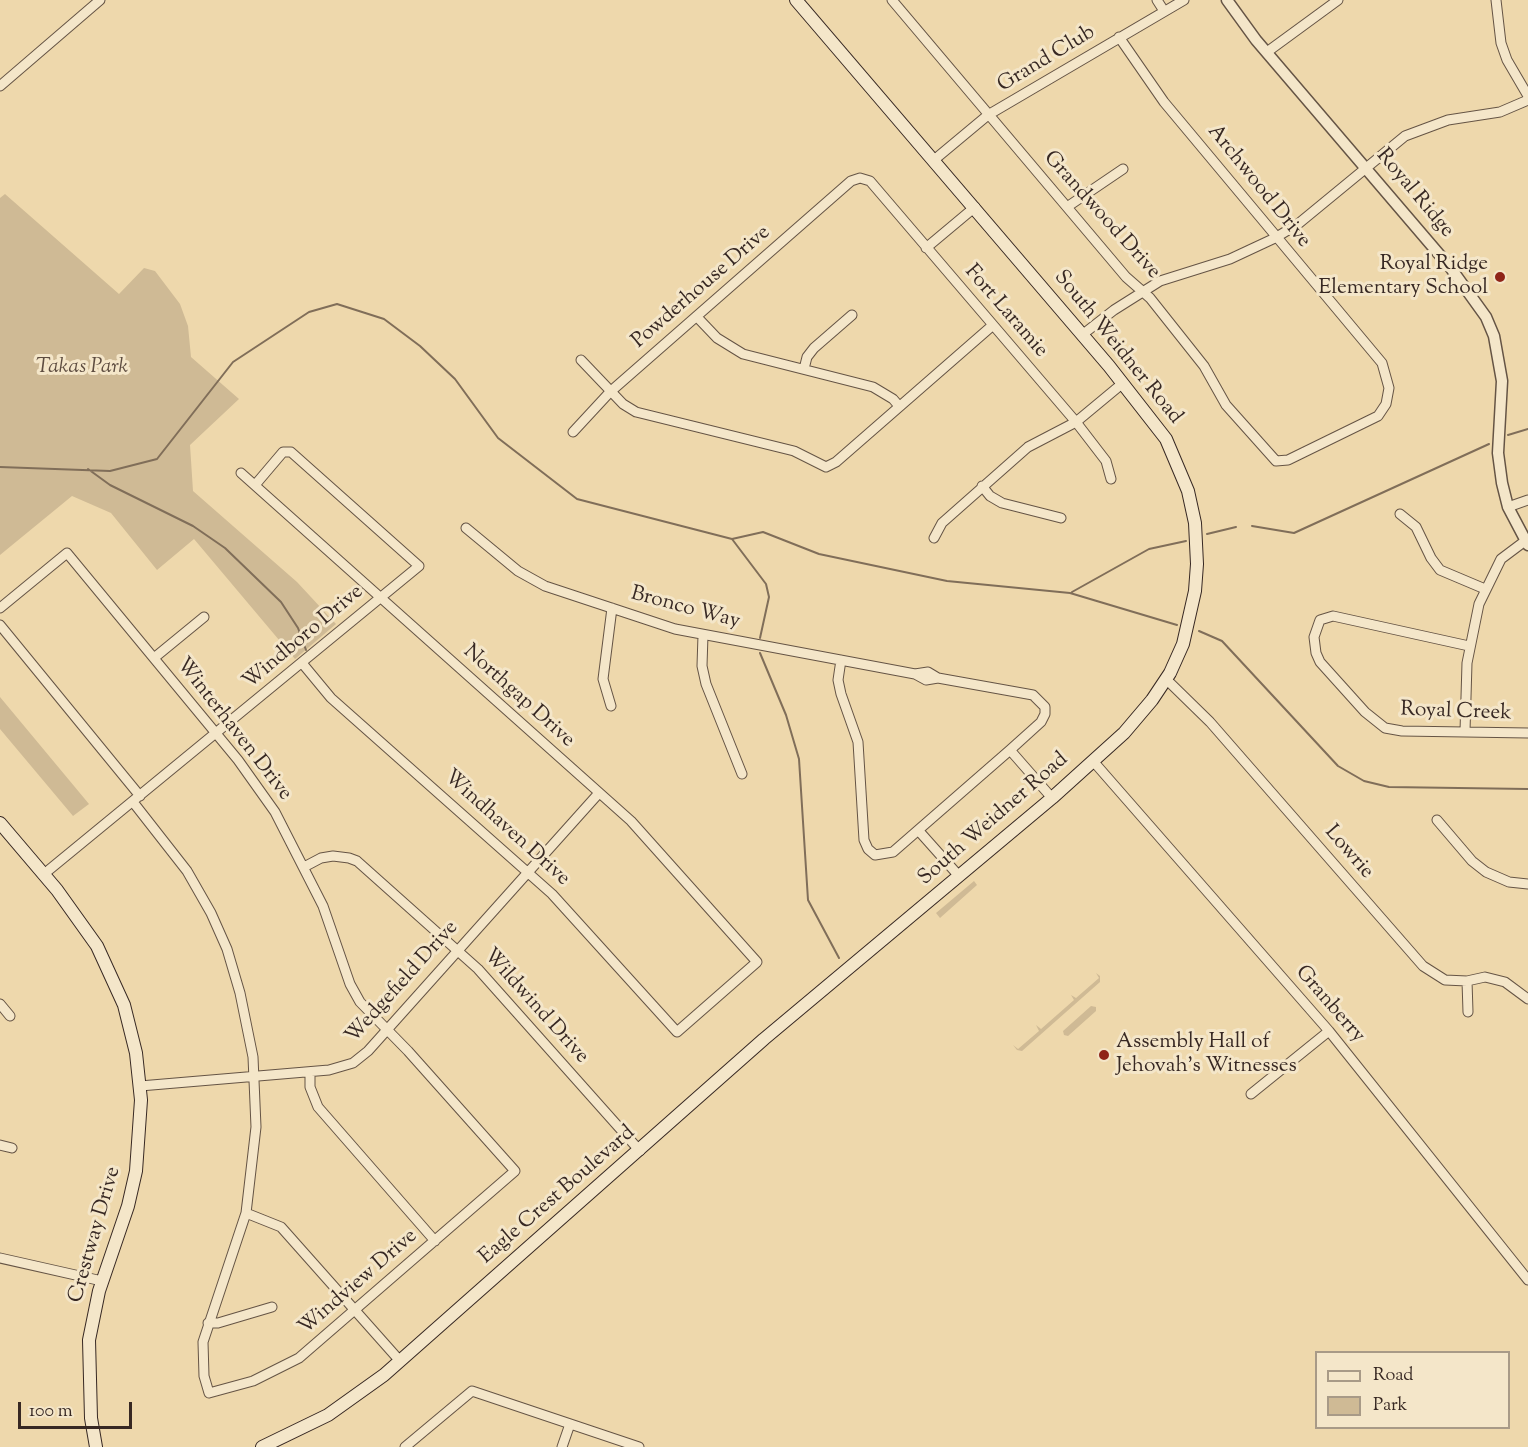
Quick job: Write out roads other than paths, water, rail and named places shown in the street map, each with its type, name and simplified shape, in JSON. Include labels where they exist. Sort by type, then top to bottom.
[{"type":"main road","name":"South Weidner Road","points":[[796,0],[975,207],[1150,415],[1169,446],[1188,491],[1195,523],[1197,564],[1191,619],[1183,644],[1166,679],[1124,733],[1052,798],[865,953]]},
{"type":"main road","name":"Crestway Drive","points":[[0,823],[80,919],[111,974],[124,1005],[136,1053],[140,1086],[140,1136],[136,1171],[128,1206],[102,1281],[89,1340],[92,1418],[96,1447]]},
{"type":"main road","name":"Eagle Crest Boulevard","points":[[262,1447],[328,1415],[354,1399],[865,953]]},
{"type":"street","points":[[0,86],[100,0]]},
{"type":"street","name":"Grandwood Drive","points":[[892,0],[1126,277],[1142,291],[1197,356],[1226,405],[1276,461]]},
{"type":"street","points":[[1157,0],[1164,11]]},
{"type":"street","name":"Grand Club","points":[[934,159],[988,115],[1184,0]]},
{"type":"street","name":"Royal Ridge","points":[[1227,0],[1267,52],[1366,166],[1475,299],[1490,326],[1502,381],[1498,462],[1508,507],[1527,543]]},
{"type":"street","points":[[1267,52],[1338,0]]},
{"type":"street","points":[[1082,335],[1142,291],[1174,276],[1230,259],[1275,238],[1298,224],[1392,145],[1419,129],[1448,120],[1500,112],[1528,98],[1507,60],[1501,43],[1496,0]]},
{"type":"street","name":"Archwood Drive","points":[[1119,38],[1164,102],[1258,213],[1275,238],[1382,363],[1389,388],[1386,404],[1378,416],[1288,460],[1276,461]]},
{"type":"street","points":[[1067,207],[1123,169]]},
{"type":"street","name":"Fort Laramie","points":[[860,178],[870,181],[1076,422],[1107,461],[1111,479]]},
{"type":"street","name":"Powderhouse Drive","points":[[573,432],[610,392],[851,181],[860,178]]},
{"type":"street","points":[[927,248],[975,207]]},
{"type":"street","points":[[804,369],[807,357],[814,348],[852,315]]},
{"type":"street","points":[[697,317],[728,347],[742,354],[873,387],[884,392],[899,406]]},
{"type":"street","points":[[581,360],[622,404],[636,412],[794,451],[826,467],[836,462],[993,325]]},
{"type":"street","points":[[934,538],[942,523],[1028,447],[1076,422],[1123,383]]},
{"type":"street","name":"Windboro Drive","points":[[44,874],[419,566],[291,452],[284,452],[255,485]]},
{"type":"street","name":"Northgap Drive","points":[[241,473],[599,793],[656,847],[757,962],[677,1032]]},
{"type":"street","points":[[982,486],[990,496],[1002,503],[1061,518]]},
{"type":"street","points":[[1508,507],[1528,500]]},
{"type":"street","points":[[1400,514],[1416,527],[1431,558],[1440,570],[1485,590]]},
{"type":"street","name":"Bronco Way","points":[[466,528],[504,561],[532,580],[675,629],[915,674],[928,672],[938,678],[1032,695],[1045,707],[1041,722],[1010,750]]},
{"type":"street","points":[[1465,731],[1469,646],[1485,590],[1501,559],[1527,543]]},
{"type":"street","name":"Winterhaven Drive","points":[[0,608],[67,553],[216,734],[275,812],[323,906],[354,993],[386,1031],[408,1050],[515,1171]]},
{"type":"street","points":[[611,706],[603,679],[612,608]]},
{"type":"street","name":"Royal Creek","points":[[1469,646],[1327,616],[1316,626],[1314,637],[1316,653],[1371,718],[1394,730],[1528,733]]},
{"type":"street","points":[[154,658],[204,617]]},
{"type":"street","points":[[0,625],[136,799],[187,872],[211,913],[227,949],[240,993],[256,1076],[256,1127],[246,1213],[208,1323],[218,1323],[272,1307]]},
{"type":"street","points":[[703,635],[702,666],[706,684],[742,774]]},
{"type":"street","points":[[841,660],[838,680],[858,742],[864,840],[868,849],[875,855],[893,852],[1010,750],[1052,798]]},
{"type":"street","name":"Windhaven Drive","points":[[302,663],[331,698],[574,916],[677,1032]]},
{"type":"street","name":"Lowrie","points":[[1166,679],[1210,722],[1423,966],[1445,980],[1467,981],[1485,977],[1505,982],[1528,999]]},
{"type":"street","name":"Granberry","points":[[1093,761],[1329,1031],[1528,1280]]},
{"type":"street","name":"Wedgefield Drive","points":[[140,1086],[310,1072],[341,1068],[353,1063],[386,1031],[599,793]]},
{"type":"street","points":[[1437,820],[1479,867],[1501,879],[1528,884]]},
{"type":"street","points":[[918,830],[959,876]]},
{"type":"street","name":"Wildwind Drive","points":[[304,867],[321,858],[333,856],[357,861],[458,950],[506,999],[640,1151]]},
{"type":"street","points":[[1467,981],[1468,1012]]},
{"type":"street","points":[[0,1004],[10,1017]]},
{"type":"street","points":[[1251,1094],[1329,1031]]},
{"type":"street","points":[[310,1072],[310,1087],[318,1107],[435,1241]]},
{"type":"street","points":[[0,1145],[12,1148]]},
{"type":"street","name":"Windview Drive","points":[[208,1323],[202,1342],[204,1377],[209,1393],[253,1381],[299,1358],[515,1171]]},
{"type":"street","points":[[246,1213],[281,1227],[400,1361]]},
{"type":"street","points":[[0,1258],[102,1281]]},
{"type":"street","points":[[405,1447],[472,1391],[639,1447]]},
{"type":"street","points":[[562,1447],[570,1424]]},
{"type":"waterway","points":[[0,467],[110,471],[157,459],[233,362],[309,312],[337,304],[384,319],[420,346],[455,379],[498,438],[577,499],[732,539],[763,532],[819,554],[947,581],[1070,593],[1177,625]]},
{"type":"waterway","points":[[1508,435],[1528,429]]},
{"type":"waterway","points":[[1252,526],[1294,533],[1489,444]]},
{"type":"waterway","points":[[88,469],[110,485],[193,526],[225,548],[281,602],[298,628],[306,650]]},
{"type":"waterway","points":[[1207,534],[1236,527]]},
{"type":"waterway","points":[[732,539],[766,584],[769,597],[760,638]]},
{"type":"waterway","points":[[1072,592],[1149,549],[1186,541]]},
{"type":"waterway","points":[[1199,631],[1222,641],[1338,766],[1364,781],[1389,787],[1528,789]]},
{"type":"waterway","points":[[760,653],[786,715],[799,759],[808,900],[839,958]]},
{"type":"place","name":"Royal Ridge Elementary School","points":[[1500,277]]},
{"type":"place","name":"Assembly Hall of Jehovah's Witnesses","points":[[1104,1055]]},
{"type":"park label","name":"Takas Park","points":[[82,368]]}]
